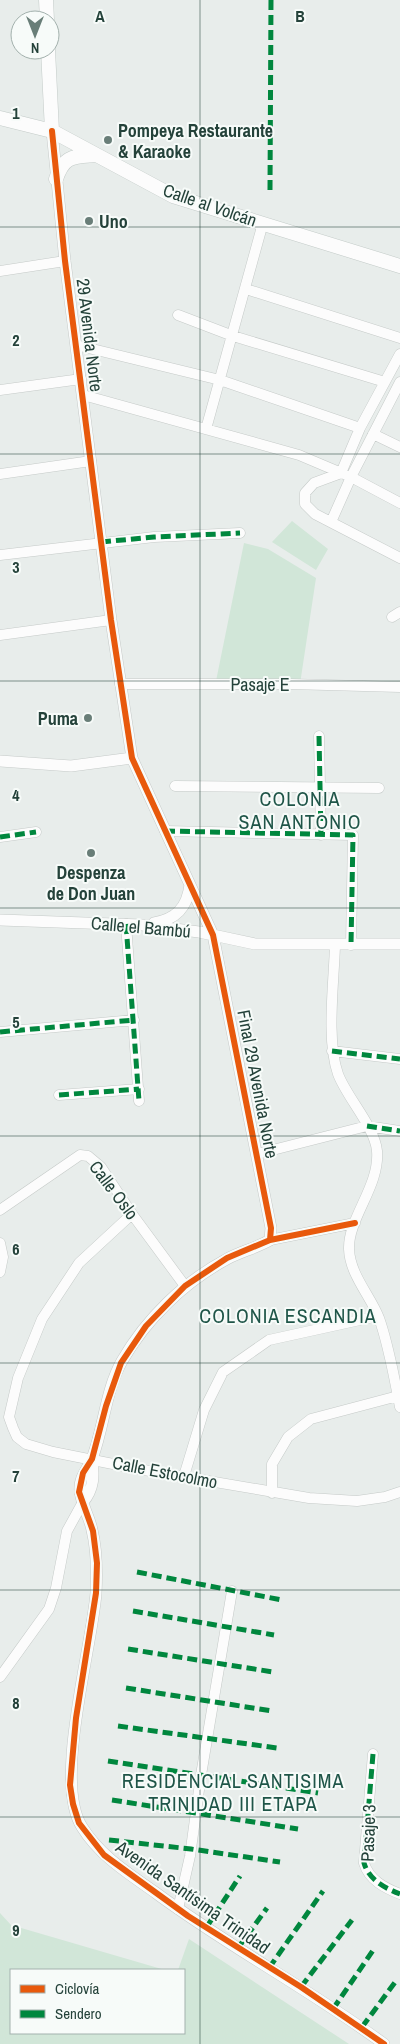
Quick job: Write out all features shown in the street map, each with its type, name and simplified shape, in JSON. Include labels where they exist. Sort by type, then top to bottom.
[{"type":"main road","name":"29 Avenida Norte","points":[[48,60],[52,131]]},
{"type":"main road","name":"Calle al Volcán","points":[[0,118],[52,131],[173,196],[400,266]]},
{"type":"main road","points":[[56,179],[60,166],[67,159],[96,155]]},
{"type":"street","name":"29 Avenida Norte","points":[[52,131],[56,179],[102,542],[110,620],[132,758]]},
{"type":"street","points":[[206,429],[263,223]]},
{"type":"street","points":[[0,271],[66,262]]},
{"type":"street","points":[[246,290],[400,338]]},
{"type":"street","points":[[178,314],[233,336],[385,382]]},
{"type":"street","points":[[76,345],[220,380],[360,428]]},
{"type":"street","points":[[331,522],[360,428],[400,354]]},
{"type":"street","points":[[0,390],[80,379]]},
{"type":"street","points":[[399,386],[373,434],[346,475],[314,483],[305,493],[305,504],[315,514],[400,558]]},
{"type":"street","points":[[83,395],[299,456],[346,475],[400,502]]},
{"type":"street","points":[[373,434],[400,447]]},
{"type":"street","points":[[0,474],[91,461]]},
{"type":"street","points":[[0,555],[154,537],[240,534]]},
{"type":"street","points":[[0,635],[110,620]]},
{"type":"street","name":"Pasaje E","points":[[120,684],[290,684],[400,688]]},
{"type":"street","points":[[319,736],[321,835]]},
{"type":"street","points":[[0,761],[71,766],[132,758]]},
{"type":"street","name":"Final 29 Avenida Norte","points":[[132,758],[164,832],[213,935],[271,1228],[270,1240]]},
{"type":"street","points":[[175,786],[379,788]]},
{"type":"street","points":[[0,837],[36,832]]},
{"type":"street","points":[[164,832],[353,835],[351,945]]},
{"type":"street","points":[[142,925],[168,921],[176,915],[189,894],[190,885]]},
{"type":"street","name":"Calle el Bambú","points":[[0,920],[142,925],[213,935],[255,944],[400,944]]},
{"type":"street","points":[[126,924],[139,1101]]},
{"type":"street","points":[[335,945],[332,1051],[344,1088],[367,1126],[377,1150],[376,1172],[349,1243],[349,1252],[358,1280],[378,1316],[400,1407]]},
{"type":"street","points":[[0,1032],[134,1020]]},
{"type":"street","points":[[332,1051],[400,1059]]},
{"type":"street","points":[[59,1095],[139,1089]]},
{"type":"street","points":[[257,1154],[367,1126],[400,1131]]},
{"type":"street","name":"Calle Oslo","points":[[0,1210],[80,1155],[88,1156],[101,1167],[132,1214],[185,1286]]},
{"type":"street","name":"Calle Estocolmo","points":[[132,1214],[79,1263],[42,1318],[18,1378],[9,1417],[18,1437],[26,1444],[53,1452],[272,1493],[309,1498],[357,1501],[386,1497],[400,1492]]},
{"type":"street","points":[[270,1240],[356,1223]]},
{"type":"street","name":"Avenida Santísima Trinidad","points":[[270,1240],[227,1258],[185,1286],[146,1326],[121,1363],[106,1406],[92,1459],[83,1473],[79,1492],[93,1531],[97,1563],[96,1593],[76,1718],[70,1785],[79,1823],[104,1855],[178,1909],[301,1987],[384,2044]]},
{"type":"street","points":[[0,1243],[3,1257],[0,1272]]},
{"type":"street","points":[[184,1476],[204,1410],[223,1372],[269,1340],[378,1316]]},
{"type":"street","points":[[272,1493],[272,1464],[288,1438],[311,1419],[398,1396]]},
{"type":"street","points":[[0,1677],[49,1609],[56,1588],[67,1531],[84,1502]]},
{"type":"street","points":[[178,1909],[190,1856],[201,1775],[232,1591]]},
{"type":"street","name":"Pasaje 3","points":[[374,1754],[364,1863],[368,1872],[378,1883],[400,1894]]},
{"type":"green space","points":[[292,521],[328,549],[316,570],[272,542]]},
{"type":"green space","points":[[244,543],[268,549],[316,578],[300,684],[216,681]]},
{"type":"green space","points":[[0,1913],[11,1925],[162,1969],[10,1969],[10,2034],[185,2034],[185,1969],[178,1969],[189,1939],[349,2044],[0,2044]]},
{"type":"marked path","points":[[270,190],[271,0]]},
{"type":"marked path","points":[[101,542],[154,537],[240,533]]},
{"type":"marked path","points":[[319,736],[321,835]]},
{"type":"marked path","points":[[165,831],[353,835],[351,945]]},
{"type":"marked path","points":[[0,837],[36,832]]},
{"type":"marked path","points":[[126,924],[139,1101]]},
{"type":"marked path","points":[[0,1032],[134,1020]]},
{"type":"marked path","points":[[332,1051],[400,1059]]},
{"type":"marked path","points":[[59,1095],[139,1089]]},
{"type":"marked path","points":[[367,1126],[400,1131]]},
{"type":"marked path","points":[[137,1572],[282,1600]]},
{"type":"marked path","points":[[133,1611],[274,1635]]},
{"type":"marked path","points":[[128,1649],[273,1672]]},
{"type":"marked path","points":[[126,1688],[272,1711]]},
{"type":"marked path","points":[[118,1726],[277,1748]]},
{"type":"marked path","points":[[373,1754],[364,1863],[374,1879],[383,1886],[400,1894]]},
{"type":"marked path","points":[[108,1761],[318,1793]]},
{"type":"marked path","points":[[112,1800],[298,1829]]},
{"type":"marked path","points":[[109,1840],[191,1849],[280,1862]]},
{"type":"marked path","points":[[206,1928],[240,1876]]},
{"type":"marked path","points":[[269,1968],[323,1891]]},
{"type":"marked path","points":[[238,1948],[267,1908]]},
{"type":"marked path","points":[[301,1987],[352,1920]]},
{"type":"marked path","points":[[333,2009],[374,1949]]},
{"type":"marked path","points":[[362,2027],[396,1981]]},
{"type":"cycle path","points":[[52,131],[65,261],[111,620],[132,758],[213,935],[271,1228],[270,1240]]},
{"type":"cycle path","points":[[355,1223],[270,1240],[227,1258],[185,1286],[146,1326],[121,1363],[106,1406],[92,1459],[83,1473],[79,1492],[93,1531],[97,1563],[96,1593],[76,1718],[70,1785],[79,1823],[104,1855],[188,1916],[301,1987],[384,2044]]},
{"type":"place","name":"Pompeya Restaurante & Karaoke","points":[[108,140]]},
{"type":"place","name":"Uno","points":[[89,221]]},
{"type":"place","name":"Puma","points":[[88,718]]},
{"type":"place","name":"Despenza de Don Juan","points":[[91,853]]},
{"type":"district","name":"COLONIA SAN ANTONIO","points":[[300,810]]},
{"type":"district","name":"COLONIA ESCANDIA","points":[[288,1315]]},
{"type":"district","name":"RESIDENCIAL SANTISIMA TRINIDAD III ETAPA","points":[[233,1792]]}]
